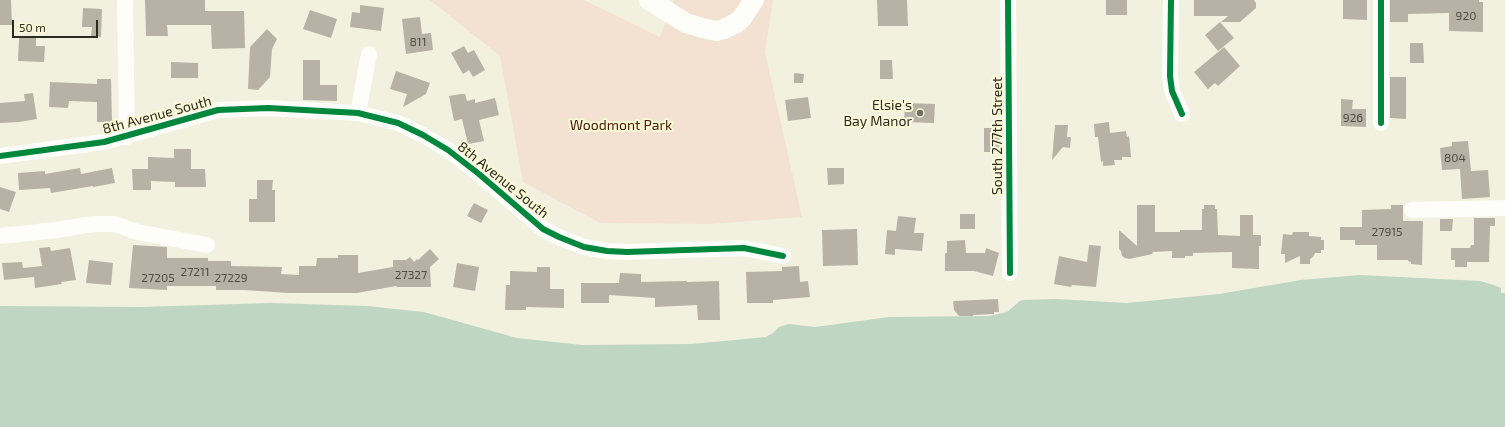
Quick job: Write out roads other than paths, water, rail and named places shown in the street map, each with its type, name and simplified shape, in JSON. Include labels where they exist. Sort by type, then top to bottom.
[{"type":"main road","points":[[649,0],[686,23],[717,31],[736,23],[742,18],[754,0]]},
{"type":"street","points":[[125,0],[127,137]]},
{"type":"street","name":"South 277th Street","points":[[1008,0],[1010,272]]},
{"type":"street","points":[[1171,0],[1170,76],[1172,91],[1182,114]]},
{"type":"street","points":[[1381,0],[1381,123]]},
{"type":"street","points":[[358,113],[369,54]]},
{"type":"street","name":"8th Avenue South","points":[[0,156],[104,142],[127,137],[218,110],[268,108],[358,113],[398,123],[423,135],[448,150],[479,174],[543,229],[584,247],[608,251],[627,252],[744,248],[783,256]]},
{"type":"street","points":[[1412,210],[1505,208]]},
{"type":"street","points":[[0,236],[56,230],[93,224],[115,224],[137,232],[207,245]]},
{"type":"place","name":"Elsie's Bay Manor","points":[[920,113]]},
{"type":"park label","name":"Woodmont Park","points":[[621,125]]}]
